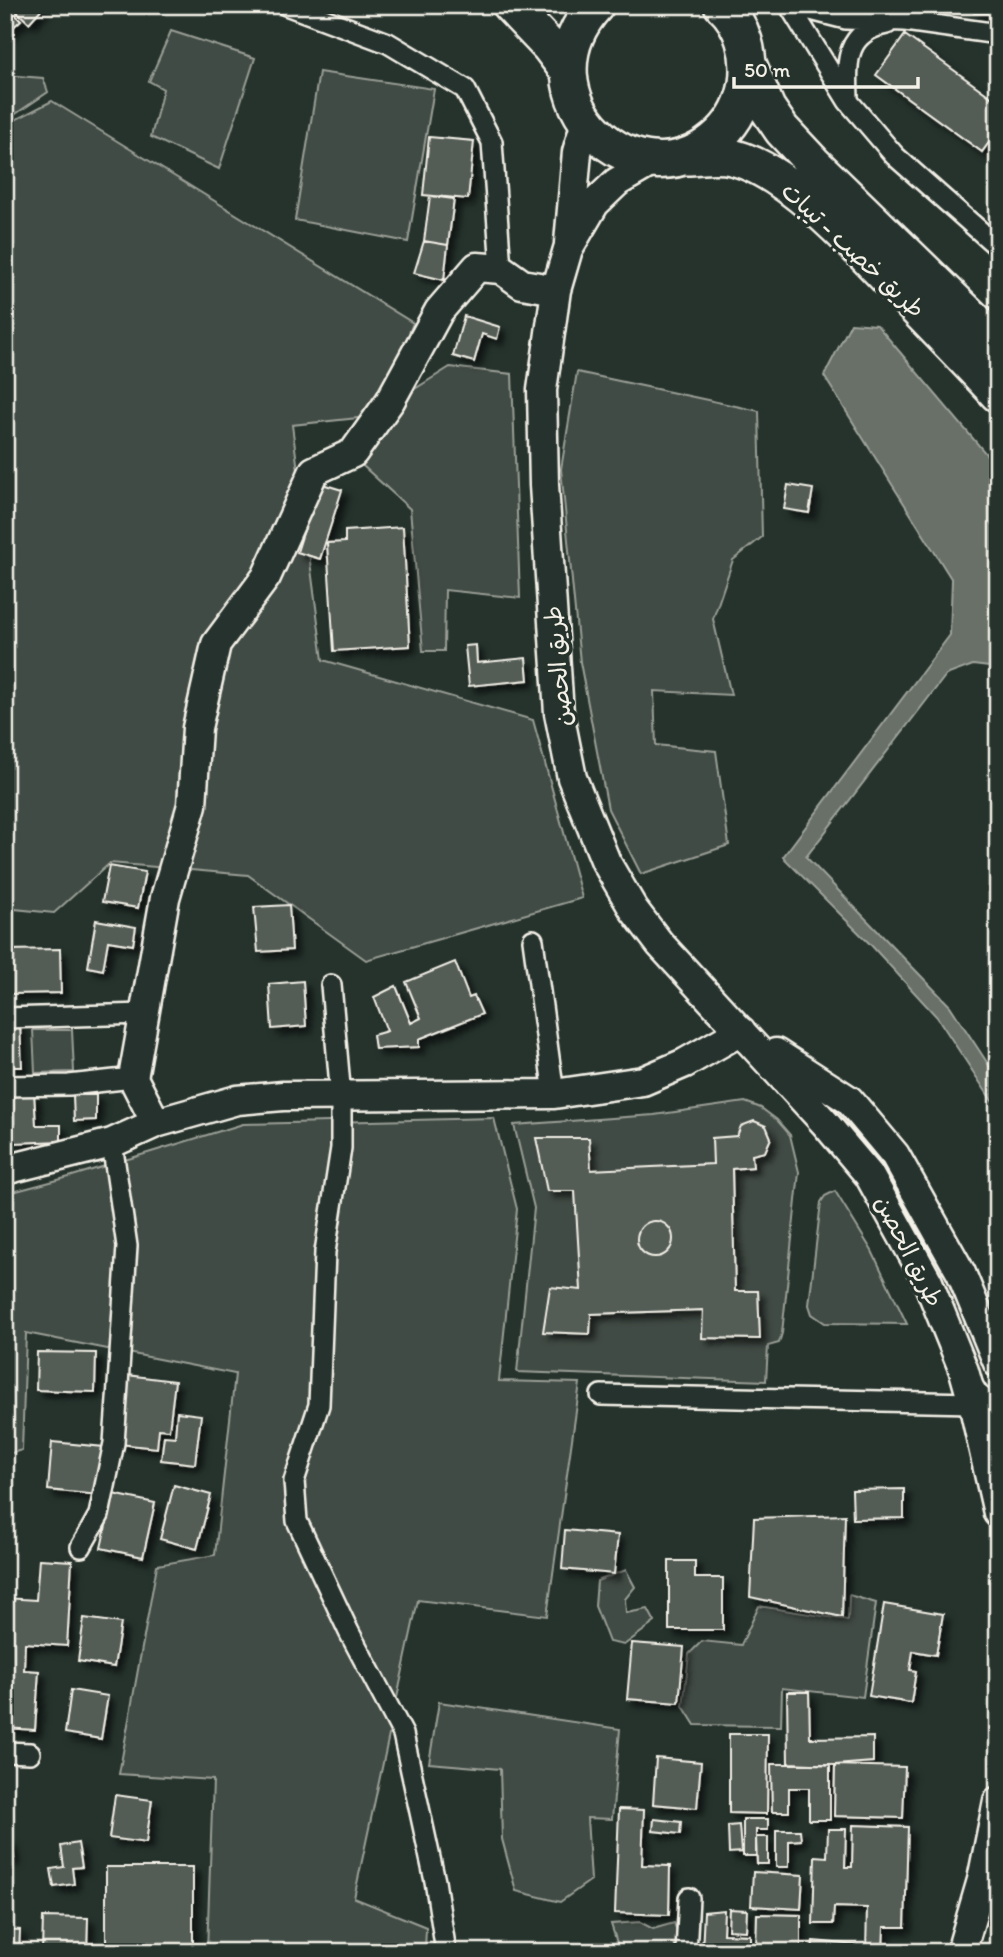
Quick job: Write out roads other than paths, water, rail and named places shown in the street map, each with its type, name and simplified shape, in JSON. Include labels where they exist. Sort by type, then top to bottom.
[{"type":"highway","points":[[510,5],[549,46],[568,71]]},
{"type":"highway","points":[[586,122],[573,98],[568,71],[572,44],[583,19],[596,5]]},
{"type":"highway","points":[[669,158],[710,144],[732,123],[745,96],[749,66],[743,36],[729,11],[722,5]]},
{"type":"highway","name":"طريق خصب - تيبات","points":[[749,66],[767,108],[782,130],[998,343]]},
{"type":"highway","name":"طريق خصب - تيبات","points":[[586,122],[605,142],[629,155],[669,158],[726,156],[754,166],[778,179],[811,204],[871,261],[998,394]]},
{"type":"street","points":[[286,5],[388,43],[465,89],[492,142],[501,270]]},
{"type":"street","points":[[790,5],[846,19],[905,21],[998,34]]},
{"type":"street","points":[[790,5],[848,101],[895,156],[998,247]]},
{"type":"street","points":[[848,101],[847,60],[855,43],[872,27],[905,21]]},
{"type":"street","name":"طريق الحصن","points":[[586,122],[577,152],[568,249],[556,290],[542,390],[544,485],[559,713],[572,778],[606,862],[634,910],[660,944],[825,1123],[869,1175],[928,1282],[964,1371],[990,1408],[979,1436],[998,1513]]},
{"type":"street","name":"طريق الحصن","points":[[568,249],[595,203],[617,182],[669,158]]},
{"type":"street","points":[[156,1124],[134,1078],[165,898],[192,805],[197,728],[216,644],[266,577],[314,471],[353,453],[390,401],[439,311],[477,267],[501,270],[522,284],[556,290]]},
{"type":"street","points":[[533,940],[554,1094]]},
{"type":"street","points":[[331,985],[341,1097],[341,1148],[325,1252],[319,1405],[294,1481],[297,1521],[349,1632],[403,1734],[435,1881],[446,1952]]},
{"type":"street","points":[[5,1017],[145,1014]]},
{"type":"street","points":[[5,1170],[112,1143],[156,1124],[237,1100],[283,1096],[554,1094],[643,1081],[685,1063],[741,1031]]},
{"type":"street","name":"طريق الحصن","points":[[741,1031],[849,1100],[895,1155],[961,1273],[998,1363]]},
{"type":"street","points":[[5,1086],[69,1085],[134,1078]]},
{"type":"street","points":[[81,1547],[99,1516],[116,1420],[127,1246],[112,1143]]},
{"type":"street","points":[[895,1155],[972,1274],[998,1329]]},
{"type":"street","points":[[601,1395],[990,1408]]},
{"type":"street","points":[[5,1752],[30,1753]]},
{"type":"street","points":[[961,1952],[982,1880],[998,1801]]},
{"type":"street","points":[[970,1952],[998,1884]]},
{"type":"street","points":[[686,1952],[689,1898]]}]
